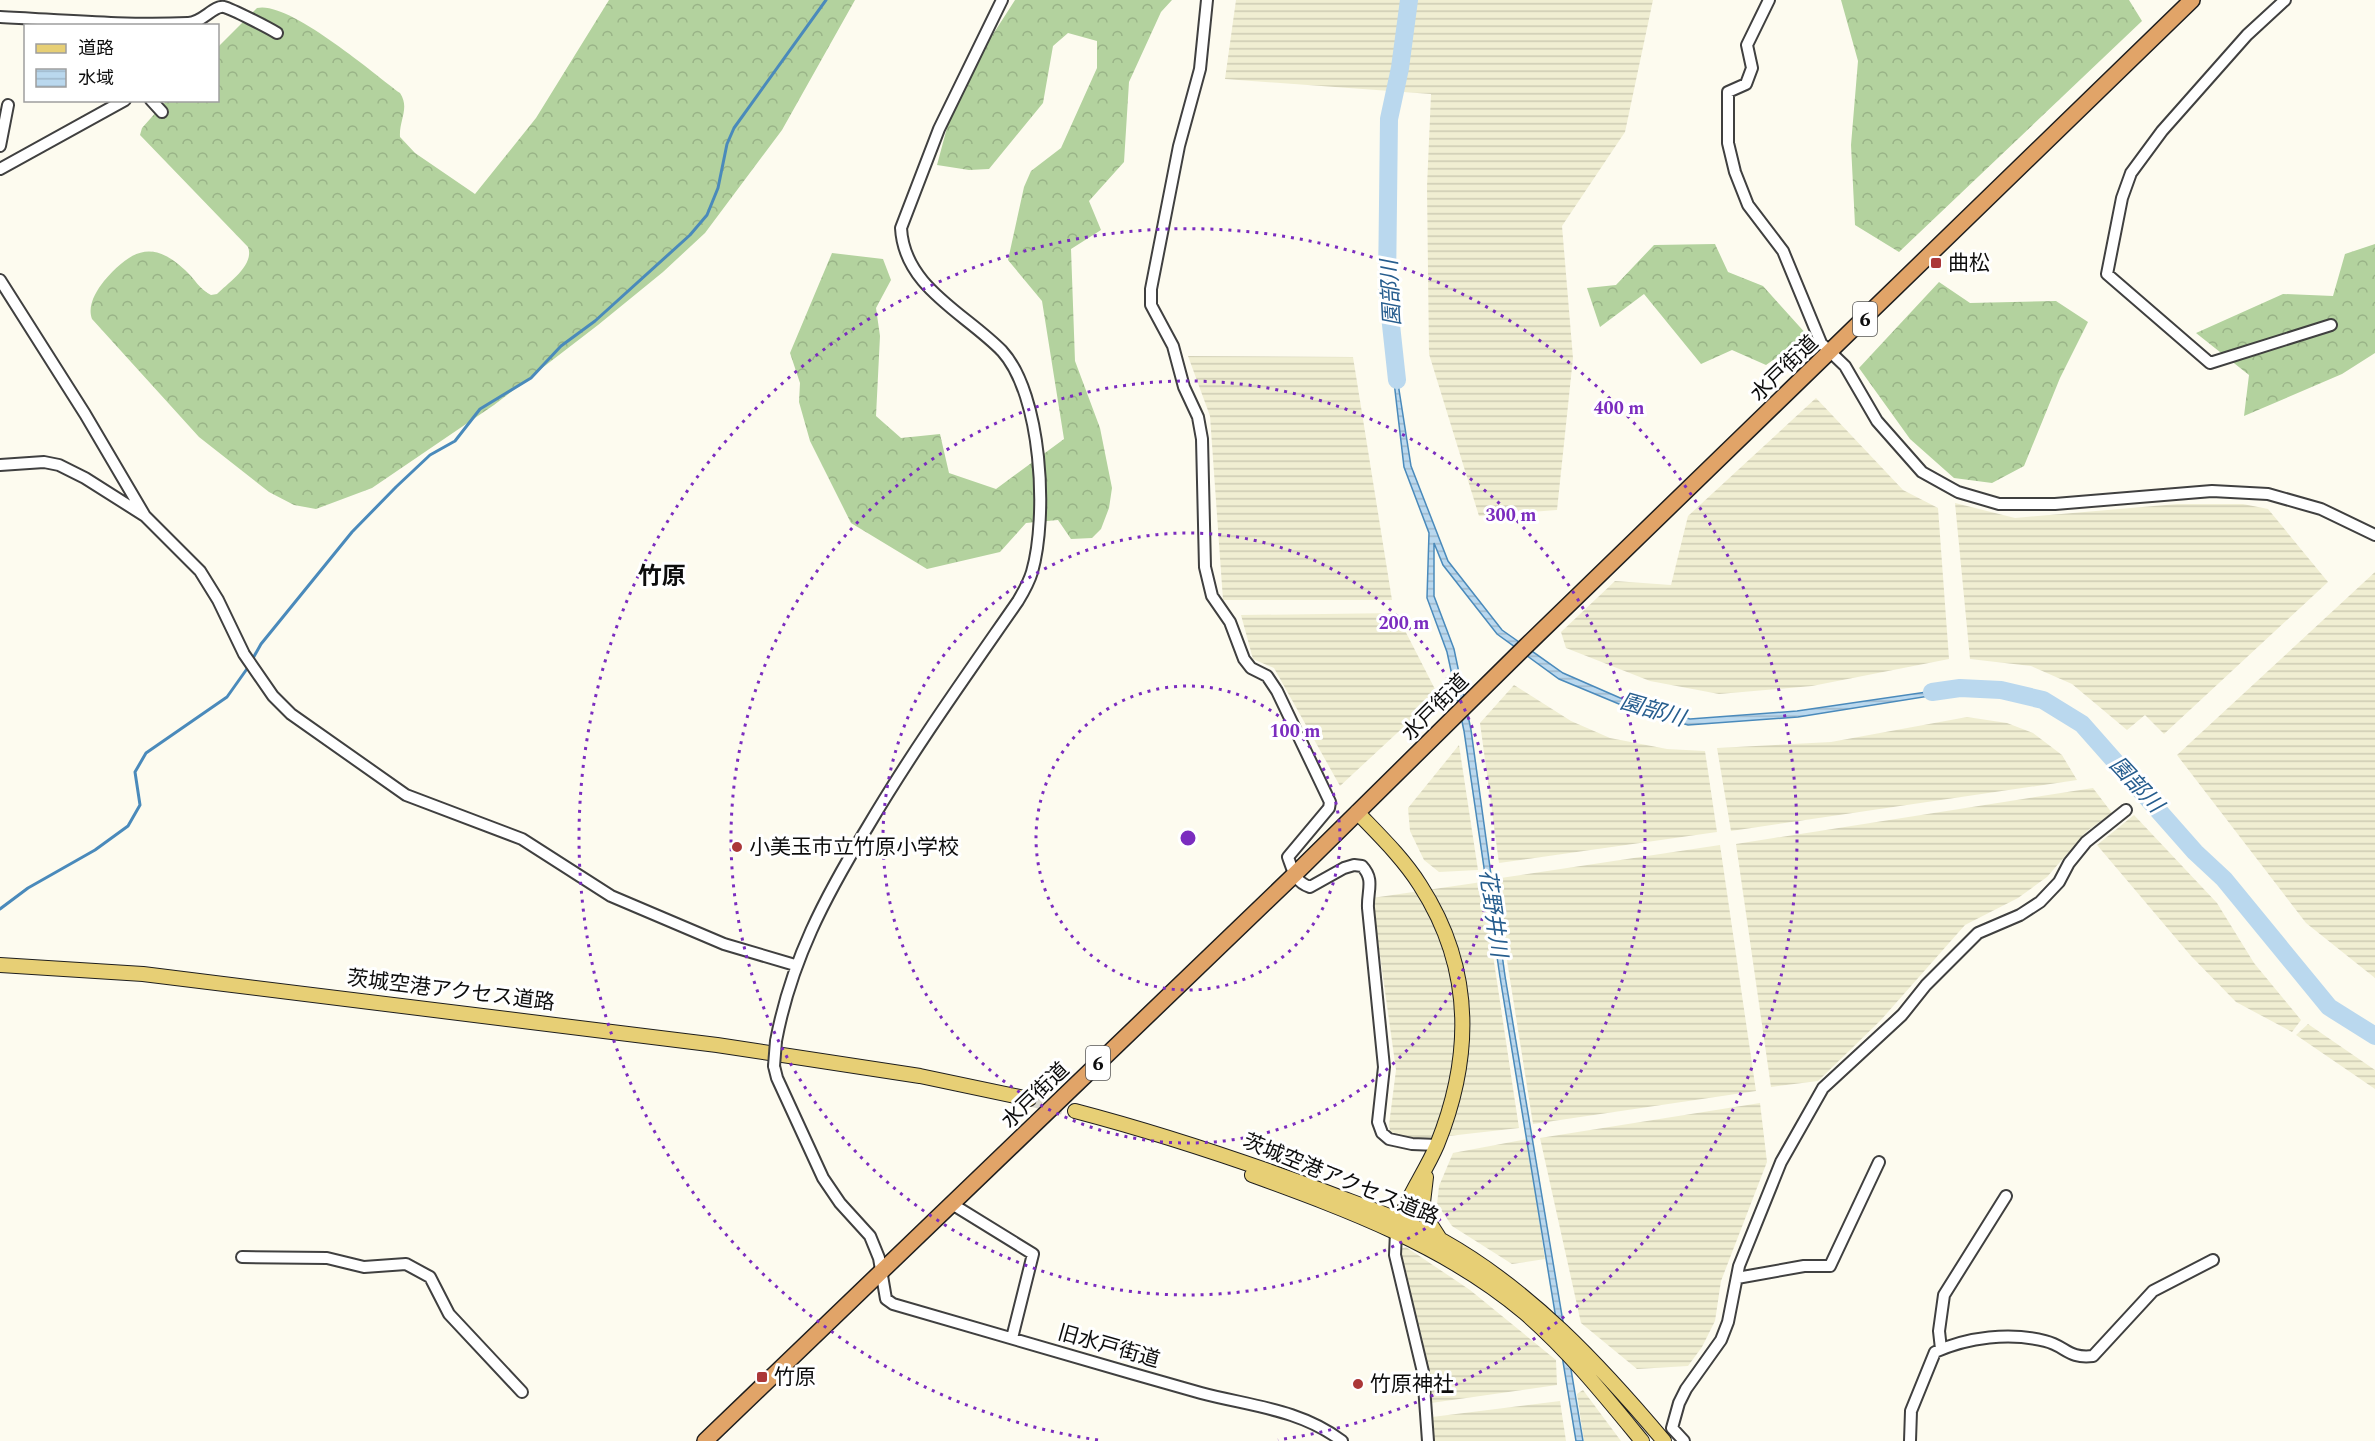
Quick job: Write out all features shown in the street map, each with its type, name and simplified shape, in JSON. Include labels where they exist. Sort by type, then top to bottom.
[{"type":"highway","name":"水戸街道","points":[[705,1441],[1294,875],[1510,661],[2192,0]]},
{"type":"main road","points":[[1358,812],[1420,885],[1442,927],[1456,969],[1464,1024],[1458,1084],[1437,1145],[1397,1226]]},
{"type":"main road","name":"茨城空港アクセス道路","points":[[0,965],[143,974],[717,1044],[920,1076],[1028,1102]]},
{"type":"main road","name":"茨城空港アクセス道路","points":[[1073,1114],[1204,1148],[1397,1226],[1442,1241],[1503,1281],[1551,1321],[1598,1367],[1664,1441]]},
{"type":"main road","points":[[1429,1163],[1422,1193],[1422,1211],[1432,1230],[1442,1241]]},
{"type":"main road","name":"茨城空港アクセス道路","points":[[1397,1226],[1453,1262],[1524,1313],[1577,1364],[1642,1441]]},
{"type":"street","points":[[0,465],[44,462],[59,465],[85,478],[145,516],[200,571],[218,600],[244,654],[273,696],[291,714],[406,795],[522,839],[611,896],[724,944],[795,965],[854,849],[906,763],[1018,601],[1028,584],[1034,561],[1040,472],[1026,393],[1017,372],[1002,351],[924,282],[911,266],[902,244],[901,228],[939,129],[1002,0]]},
{"type":"street","points":[[1207,0],[1200,69],[1179,146],[1151,290],[1152,305],[1173,346],[1184,387],[1198,417],[1202,439],[1205,567],[1212,596],[1230,622],[1244,659],[1251,668],[1267,676],[1277,691],[1330,802],[1329,808],[1288,857],[1294,875],[1300,884],[1310,887],[1354,865],[1362,866],[1369,873],[1371,883],[1367,895],[1368,908],[1384,1067],[1378,1122],[1382,1133],[1389,1139],[1412,1144],[1437,1145]]},
{"type":"street","points":[[1769,0],[1747,45],[1752,68],[1746,84],[1728,92],[1728,143],[1735,172],[1748,205],[1783,251],[1821,343],[1832,351],[1845,366],[1877,422],[1922,472],[1958,492],[1999,504],[2043,504],[2212,491],[2268,494],[2321,509],[2375,535]]},
{"type":"street","points":[[2285,0],[2247,35],[2177,114],[2131,173],[2122,198],[2107,274],[2210,363],[2331,325]]},
{"type":"street","points":[[0,17],[182,24],[198,23],[216,8],[224,7],[277,33]]},
{"type":"street","points":[[0,169],[121,102]]},
{"type":"street","points":[[153,102],[162,112]]},
{"type":"street","points":[[0,146],[8,105]]},
{"type":"street","points":[[0,280],[85,414],[145,516]]},
{"type":"street","points":[[1684,1441],[1672,1428],[1679,1403],[1721,1340],[1728,1322],[1739,1266],[1781,1162],[1823,1088],[1902,1015],[1926,984],[1978,933],[2020,915],[2040,902],[2060,882],[2068,863],[2086,842],[2126,810]]},
{"type":"street","name":"旧水戸街道","points":[[795,965],[776,1041],[774,1066],[777,1078],[823,1178],[840,1203],[870,1236],[878,1253],[886,1299],[893,1304],[1203,1394],[1288,1413],[1320,1426],[1342,1441]]},
{"type":"street","points":[[1737,1278],[1804,1266],[1830,1266],[1879,1162]]},
{"type":"street","points":[[1941,1349],[1939,1331],[1944,1295],[2006,1196]]},
{"type":"street","points":[[952,1204],[1033,1254],[1012,1338]]},
{"type":"street","points":[[1397,1226],[1397,1265],[1423,1372],[1428,1441]]},
{"type":"street","points":[[242,1257],[327,1258],[364,1267],[405,1264],[429,1277],[449,1314],[522,1392]]},
{"type":"street","points":[[1910,1441],[1911,1412],[1935,1352],[1954,1344],[2013,1335],[2048,1341],[2079,1358],[2093,1356],[2153,1291],[2213,1260]]},
{"type":"shaded area","points":[[1236,0],[1653,0],[1625,132],[1562,226],[1573,358],[1557,510],[1479,516],[1429,354],[1427,187],[1431,94],[1225,79]]},
{"type":"shaded area","points":[[1188,356],[1353,357],[1392,600],[1223,600],[1210,416]]},
{"type":"shaded area","points":[[1816,398],[1903,490],[1938,508],[1949,659],[1812,686],[1719,694],[1650,681],[1566,648],[1561,632],[1615,581],[1671,585],[1688,516]]},
{"type":"shaded area","points":[[1955,503],[2015,518],[2177,504],[2243,504],[2268,509],[2328,582],[2164,734],[2145,715],[2127,730],[2072,684],[2031,666],[1970,659]]},
{"type":"shaded area","points":[[2375,572],[2375,978],[2306,923],[2177,755]]},
{"type":"shaded area","points":[[1396,613],[1438,695],[1340,786],[1274,668],[1253,659],[1241,615]]},
{"type":"shaded area","points":[[1514,685],[1571,721],[1610,738],[1667,749],[1705,751],[1717,832],[1499,863],[1480,723]]},
{"type":"shaded area","points":[[1967,717],[2007,723],[2033,733],[2062,755],[2077,780],[1731,831],[1717,748],[1831,742]]},
{"type":"shaded area","points":[[1459,745],[1478,870],[1439,872],[1424,860],[1410,831],[1408,808]]},
{"type":"shaded area","points":[[2093,788],[2112,813],[2087,831],[2047,877],[2018,898],[1965,925],[1880,1021],[1818,1081],[1771,1087],[1736,844]]},
{"type":"shaded area","points":[[2134,815],[2217,903],[2254,963],[2301,1020],[2292,1032],[2236,1002],[2191,956],[2097,845]]},
{"type":"shaded area","points":[[1720,845],[1756,1091],[1533,1124],[1494,879]]},
{"type":"shaded area","points":[[1482,882],[1519,1128],[1405,1141],[1391,1136],[1389,1125],[1396,1070],[1372,898]]},
{"type":"shaded area","points":[[2308,1024],[2375,1070],[2375,1089],[2296,1035]]},
{"type":"shaded area","points":[[1760,1103],[1767,1162],[1721,1281],[1715,1321],[1702,1347],[1688,1366],[1637,1369],[1581,1323],[1540,1138]]},
{"type":"shaded area","points":[[1527,1139],[1545,1259],[1512,1264],[1452,1226],[1437,1204],[1439,1186],[1453,1153]]},
{"type":"shaded area","points":[[1406,1247],[1470,1290],[1556,1360],[1557,1385],[1431,1403],[1422,1337],[1405,1282],[1400,1249]]},
{"type":"shaded area","points":[[1583,1390],[1621,1441],[1584,1441],[1577,1394]]},
{"type":"shaded area","points":[[1560,1401],[1566,1441],[1434,1441],[1432,1417]]},
{"type":"green space","points":[[609,0],[855,0],[782,130],[705,233],[663,272],[598,325],[494,405],[372,488],[316,509],[294,505],[269,492],[199,437],[92,319],[91,304],[98,289],[123,262],[142,252],[162,254],[173,260],[211,295],[217,294],[233,279],[248,260],[248,247],[140,135],[142,128],[165,102],[219,102],[219,46],[257,8],[271,9],[289,15],[309,26],[400,93],[404,109],[400,137],[415,153],[475,194],[536,118]]},
{"type":"green space","points":[[1015,0],[1172,0],[1161,12],[1129,82],[1124,162],[1089,201],[1101,230],[1071,249],[1075,361],[1100,428],[1112,488],[1109,508],[1101,529],[1092,538],[1071,539],[1058,520],[1026,523],[1000,552],[927,569],[851,523],[810,441],[799,402],[800,383],[790,353],[832,253],[883,259],[891,280],[876,308],[880,336],[876,416],[901,438],[940,434],[949,473],[996,489],[1064,439],[1042,301],[1008,260],[1024,187],[1031,171],[1061,148],[1097,68],[1097,41],[1068,33],[1053,46],[1043,103],[989,169],[969,170],[937,165],[952,109],[970,70]]},
{"type":"green space","points":[[1841,0],[2129,0],[2142,21],[1899,252],[1855,225],[1851,145],[1858,61]]},
{"type":"green space","points":[[1715,244],[1728,272],[1763,286],[1808,336],[1766,365],[1732,350],[1701,364],[1644,294],[1600,327],[1587,288],[1616,285],[1654,245]]},
{"type":"green space","points":[[2375,244],[2375,353],[2342,374],[2244,416],[2249,375],[2196,333],[2283,294],[2333,296],[2345,254]]},
{"type":"green space","points":[[1939,282],[1970,303],[2056,301],[2088,322],[2060,378],[2024,466],[1992,483],[1954,478],[1910,439],[1859,368]]},
{"type":"water","name":"花野井川","points":[[1383,288],[1411,466],[1448,561],[1502,630],[1563,673],[1634,704],[1690,719],[1797,711],[1954,688],[1961,691],[1798,717],[1688,725],[1631,709],[1559,679],[1497,634],[1443,565],[1434,543],[1434,596],[1454,649],[1471,730],[1505,976],[1583,1441],[1576,1441],[1500,977],[1464,731],[1447,652],[1427,598],[1429,533],[1404,467]]},
{"type":"waterway","points":[[252,660],[261,644],[352,532],[396,487],[430,455],[455,441],[480,409],[531,378],[561,346],[595,321],[690,235],[707,215],[718,188],[727,144],[734,128],[826,0]]},
{"type":"waterway","name":"園部川","points":[[1397,380],[1387,288],[1389,119],[1400,68],[1409,0]]},
{"type":"waterway","points":[[0,909],[28,888],[95,850],[128,826],[140,805],[135,772],[146,753],[227,697],[249,666]]},
{"type":"waterway","name":"園部川","points":[[1932,692],[1960,688],[2001,690],[2043,700],[2082,724],[2195,852],[2224,879],[2329,1007],[2375,1036]]},
{"type":"tunnel","points":[[1029,1099],[1075,1111]]},
{"type":"place","name":"曲松","points":[[1936,263]]},
{"type":"place","name":"小美玉市立竹原小学校","points":[[737,847]]},
{"type":"place","name":"竹原","points":[[762,1377]]},
{"type":"place","name":"竹原神社","points":[[1358,1384]]},
{"type":"district","name":"竹原","points":[[662,576]]}]
